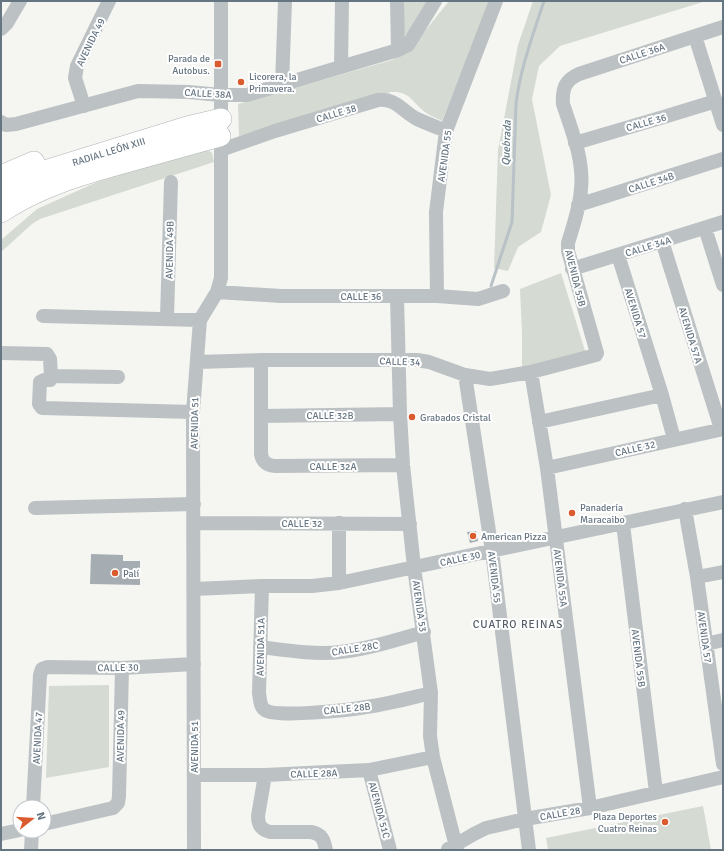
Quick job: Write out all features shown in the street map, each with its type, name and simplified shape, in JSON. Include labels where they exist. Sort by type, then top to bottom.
[{"type":"highway","name":"RADIAL LEÓN XIII","points":[[1,195],[31,176],[187,127],[220,135]]},
{"type":"highway","points":[[1,176],[45,158],[97,145],[187,127]]},
{"type":"highway","name":"RADIAL LEÓN XIII","points":[[1,212],[41,189],[95,171],[220,135]]},
{"type":"highway","points":[[1,225],[29,203],[95,171]]},
{"type":"street","points":[[1,30],[20,1]]},
{"type":"street","name":"AVENIDA 49","points":[[84,106],[75,78],[77,66],[109,1]]},
{"type":"street","name":"AVENIDA 51","points":[[194,850],[193,412],[200,320],[217,292],[221,278],[221,1]]},
{"type":"street","points":[[282,84],[285,1]]},
{"type":"street","points":[[341,66],[342,1]]},
{"type":"street","points":[[397,1],[398,50]]},
{"type":"street","name":"CALLE 38A","points":[[1,122],[6,124],[16,124],[138,91],[247,95],[398,50],[408,45],[435,1]]},
{"type":"street","name":"AVENIDA 55","points":[[437,296],[436,212],[446,131],[496,1]]},
{"type":"street","name":"CALLE 36A","points":[[565,85],[573,76],[723,27]]},
{"type":"street","points":[[695,36],[723,125]]},
{"type":"street","name":"AVENIDA 55B","points":[[565,85],[563,104],[575,143],[581,170],[581,190],[568,244],[568,251],[597,354]]},
{"type":"street","name":"CALLE 38","points":[[220,135],[319,118],[378,100],[386,99],[392,101],[415,118],[446,131]]},
{"type":"street","name":"CALLE 36","points":[[575,143],[716,101]]},
{"type":"street","name":"CALLE 34B","points":[[578,205],[723,158]]},
{"type":"street","name":"AVENIDA 49B","points":[[168,318],[171,182]]},
{"type":"street","name":"CALLE 34A","points":[[572,269],[723,222]]},
{"type":"street","points":[[705,228],[723,285]]},
{"type":"street","name":"AVENIDA 57A","points":[[662,242],[722,429]]},
{"type":"street","name":"AVENIDA 57","points":[[618,255],[662,395],[674,439]]},
{"type":"street","name":"CALLE 36","points":[[217,292],[281,296],[437,296],[478,299],[503,291]]},
{"type":"street","name":"AVENIDA 53","points":[[397,296],[404,338],[398,360],[403,465],[414,567],[432,693],[430,736],[433,757],[454,848]]},
{"type":"street","points":[[43,316],[200,320]]},
{"type":"street","points":[[1,353],[47,354],[50,359],[51,376],[50,380],[40,382],[39,404],[42,408],[193,412]]},
{"type":"street","name":"CALLE 34","points":[[197,362],[261,360],[417,360],[429,362],[465,375],[493,379],[530,372],[597,354]]},
{"type":"street","points":[[261,360],[261,416]]},
{"type":"street","name":"AVENIDA 55A","points":[[530,372],[547,468],[590,808]]},
{"type":"street","name":"AVENIDA 55","points":[[465,375],[492,551],[529,850]]},
{"type":"street","points":[[51,376],[118,377]]},
{"type":"street","points":[[539,422],[662,395]]},
{"type":"street","name":"CALLE 32B","points":[[261,416],[400,414]]},
{"type":"street","name":"CALLE 32A","points":[[261,416],[261,454],[265,462],[271,466],[403,465]]},
{"type":"street","name":"CALLE 32","points":[[547,468],[722,429]]},
{"type":"street","name":"CALLE 30","points":[[194,589],[262,586],[312,586],[339,583],[723,502]]},
{"type":"street","points":[[35,508],[194,504]]},
{"type":"street","name":"AVENIDA 57","points":[[685,509],[697,577],[706,644],[719,707],[723,764]]},
{"type":"street","name":"CALLE 32","points":[[194,523],[410,524]]},
{"type":"street","points":[[339,523],[339,583]]},
{"type":"street","name":"AVENIDA 55B","points":[[623,524],[656,792]]},
{"type":"street","points":[[697,577],[723,572]]},
{"type":"street","name":"AVENIDA 51A","points":[[262,586],[260,693],[263,708]]},
{"type":"street","name":"CALLE 28C","points":[[260,647],[298,651],[339,652],[375,646],[424,632]]},
{"type":"street","points":[[706,644],[723,640]]},
{"type":"street","name":"CALLE 30","points":[[42,669],[48,667],[122,668],[194,664]]},
{"type":"street","name":"AVENIDA 49","points":[[52,822],[113,808],[118,803],[122,668]]},
{"type":"street","name":"AVENIDA 47","points":[[34,799],[40,675],[42,669]]},
{"type":"street","name":"CALLE 28B","points":[[263,708],[268,711],[290,713],[340,710],[366,707],[432,693]]},
{"type":"street","name":"CALLE 28A","points":[[194,774],[265,775],[369,770],[433,757]]},
{"type":"street","name":"AVENIDA 51C","points":[[369,770],[390,850]]},
{"type":"street","points":[[265,775],[258,816],[260,827],[264,831],[270,832],[311,832],[320,836],[324,840],[326,850]]},
{"type":"street","name":"CALLE 28","points":[[454,848],[486,828],[525,819],[590,808],[723,777]]},
{"type":"street","points":[[1,834],[12,832]]},
{"type":"street","points":[[31,850],[32,839]]},
{"type":"shaded area","points":[[400,1],[431,1],[412,31],[400,38]]},
{"type":"shaded area","points":[[449,1],[491,1],[442,121],[429,115],[407,95],[391,92],[239,136],[238,104],[392,60],[408,51]]},
{"type":"shaded area","points":[[533,1],[706,1],[560,46],[539,66],[532,99],[551,195],[541,232],[518,247],[508,271],[494,268],[498,150],[518,45]]},
{"type":"shaded area","points":[[200,150],[208,150],[212,153],[214,162],[40,219],[32,224],[1,252],[1,240],[37,209],[97,182]]},
{"type":"shaded area","points":[[561,273],[586,354],[522,369],[520,289]]},
{"type":"shaded area","points":[[109,685],[109,767],[46,778],[49,686]]},
{"type":"shaded area","name":"Plaza Deportes Cuatro Reinas","points":[[703,806],[711,850],[548,850],[546,838]]},
{"type":"building","name":"American Pizza","points":[[476,531],[478,541],[470,543],[467,532]]},
{"type":"building","name":"Palí","points":[[91,554],[123,555],[123,561],[140,561],[140,585],[90,584]]},
{"type":"waterway","name":"Quebrada","points":[[491,286],[512,222],[516,104],[518,91],[527,52],[544,1]]},
{"type":"place","name":"Parada de Autobus.","points":[[218,64]]},
{"type":"place","name":"Licorera, la Primavera.","points":[[241,82]]},
{"type":"place","name":"Grabados Cristal","points":[[412,417]]},
{"type":"place","name":"Panadería Maracaibo","points":[[572,513]]},
{"type":"place","name":"American Pizza","points":[[473,536]]},
{"type":"place","name":"Palí","points":[[115,573]]},
{"type":"place","name":"Plaza Deportes Cuatro Reinas","points":[[665,822]]},
{"type":"district","name":"CUATRO REINAS","points":[[518,624]]}]
